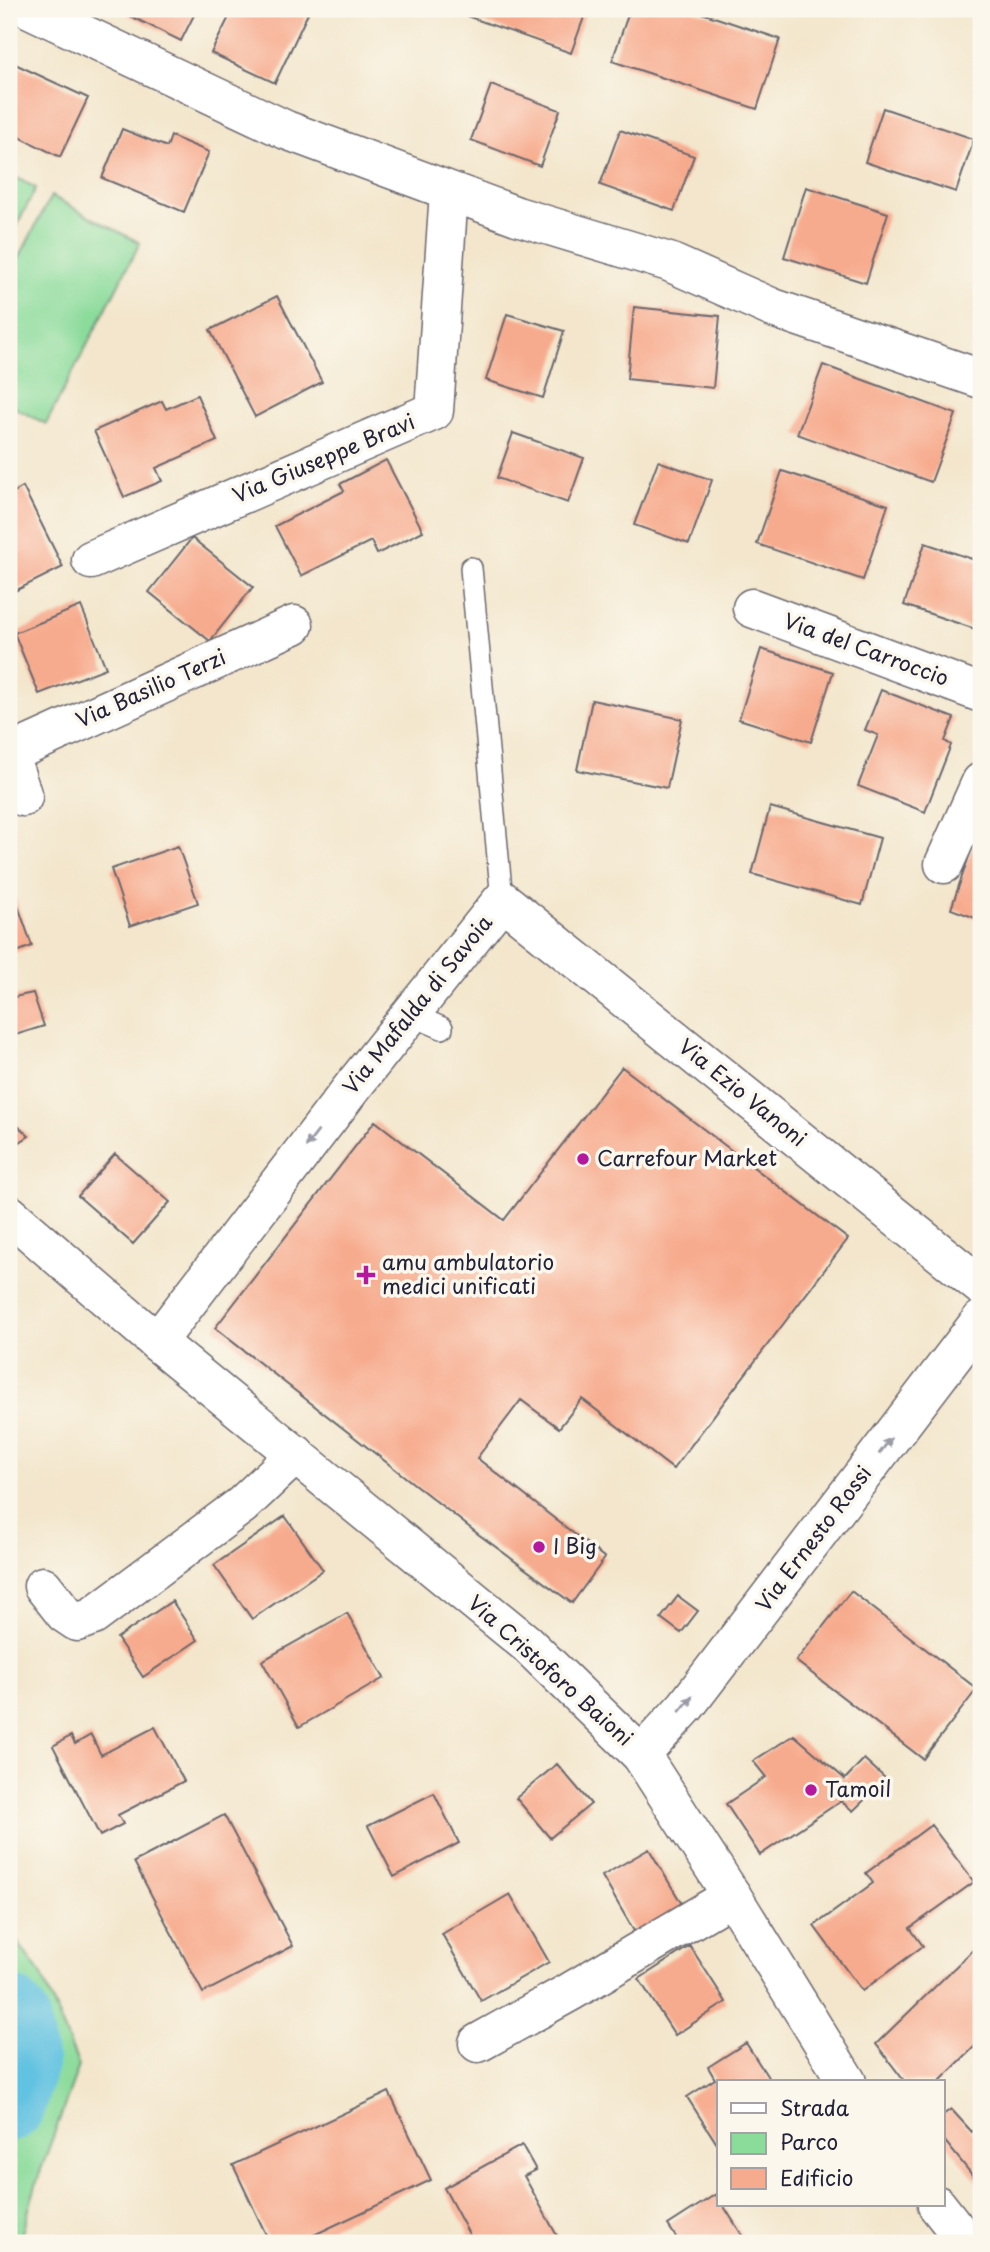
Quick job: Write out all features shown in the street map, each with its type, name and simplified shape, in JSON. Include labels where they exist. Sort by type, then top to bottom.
[{"type":"street","points":[[30,9],[286,130],[517,216],[669,262],[773,308],[981,379]]},
{"type":"street","name":"Via Giuseppe Bravi","points":[[91,560],[434,411],[449,192]]},
{"type":"street","name":"Via del Carroccio","points":[[751,608],[981,693]]},
{"type":"street","name":"Via Basilio Terzi","points":[[23,797],[9,754],[294,625]]},
{"type":"street","points":[[944,864],[981,782]]},
{"type":"street","name":"Via Mafalda di Savoia","points":[[157,1342],[354,1085],[427,1022],[502,900]]},
{"type":"street","name":"Via Ezio Vanoni","points":[[502,900],[981,1286]]},
{"type":"street","name":"Via Cristoforo Baioni","points":[[9,1214],[157,1342],[526,1643],[641,1755],[846,2080]]},
{"type":"street","name":"Via Ernesto Rossi","points":[[641,1755],[686,1706],[981,1320]]},
{"type":"street","points":[[43,1586],[65,1614],[77,1622],[93,1616],[242,1505],[296,1454]]},
{"type":"street","points":[[478,2043],[732,1896]]},
{"type":"street","points":[[938,2206],[967,2243]]},
{"type":"lane","name":"Via Mafalda di Savoia","points":[[471,568],[502,900]]},
{"type":"green space","points":[[9,174],[36,188],[9,241]]},
{"type":"green space","points":[[51,196],[140,243],[46,424],[9,405],[9,277]]},
{"type":"green space","points":[[9,1930],[42,1976],[79,2066],[39,2175],[19,2243],[9,2243]]},
{"type":"building","points":[[116,9],[197,9],[181,41]]},
{"type":"building","points":[[233,9],[310,9],[275,83],[211,53]]},
{"type":"building","points":[[447,9],[587,9],[571,53]]},
{"type":"building","points":[[630,9],[690,9],[780,39],[757,109],[612,61]]},
{"type":"building","points":[[15,64],[88,98],[60,157],[9,132],[9,77]]},
{"type":"building","points":[[491,85],[560,110],[540,166],[471,140]]},
{"type":"building","points":[[883,108],[974,139],[956,192],[865,162]]},
{"type":"building","points":[[122,129],[167,147],[171,136],[209,152],[184,212],[102,178]]},
{"type":"building","points":[[620,130],[694,156],[674,211],[600,185]]},
{"type":"building","points":[[806,187],[888,213],[866,283],[784,257]]},
{"type":"building","points":[[277,296],[322,382],[255,417],[210,330]]},
{"type":"building","points":[[634,307],[720,316],[713,388],[627,379]]},
{"type":"building","points":[[507,314],[564,331],[543,398],[486,380]]},
{"type":"building","points":[[823,365],[956,414],[931,482],[797,434]]},
{"type":"building","points":[[197,395],[217,441],[156,468],[162,481],[124,497],[94,431],[162,401],[166,409]]},
{"type":"building","points":[[513,433],[584,458],[568,503],[497,478]]},
{"type":"building","points":[[386,460],[423,531],[377,554],[371,541],[301,576],[275,526],[344,491],[340,484]]},
{"type":"building","points":[[658,461],[712,480],[689,544],[634,525]]},
{"type":"building","points":[[981,466],[981,485],[975,482]]},
{"type":"building","points":[[782,471],[888,505],[863,580],[757,544]]},
{"type":"building","points":[[23,487],[63,567],[9,594],[9,495]]},
{"type":"building","points":[[192,538],[253,587],[210,641],[149,592]]},
{"type":"building","points":[[925,543],[981,562],[981,631],[904,605]]},
{"type":"building","points":[[81,606],[106,668],[39,694],[14,633]]},
{"type":"building","points":[[761,649],[833,672],[811,742],[739,719]]},
{"type":"building","points":[[881,690],[954,718],[945,741],[951,745],[925,812],[858,786],[878,735],[865,730]]},
{"type":"building","points":[[592,700],[682,719],[667,788],[577,770]]},
{"type":"building","points":[[770,807],[880,838],[862,905],[752,874]]},
{"type":"building","points":[[981,821],[981,920],[951,909]]},
{"type":"building","points":[[178,846],[198,903],[130,926],[111,869]]},
{"type":"building","points":[[9,880],[32,946],[9,955]]},
{"type":"building","points":[[33,993],[44,1026],[9,1037],[9,998]]},
{"type":"building","points":[[622,1067],[848,1239],[673,1469],[582,1399],[559,1428],[521,1400],[477,1458],[605,1558],[572,1603],[478,1534],[215,1328],[375,1121],[504,1220]]},
{"type":"building","points":[[9,1118],[29,1136],[9,1149]]},
{"type":"building","points":[[115,1154],[170,1202],[133,1244],[78,1196]]},
{"type":"building","points":[[285,1516],[323,1570],[252,1619],[214,1565]]},
{"type":"building","points":[[851,1591],[977,1689],[923,1759],[796,1661]]},
{"type":"building","points":[[678,1596],[698,1611],[681,1633],[661,1618]]},
{"type":"building","points":[[172,1601],[198,1640],[143,1677],[117,1638]]},
{"type":"building","points":[[347,1613],[384,1678],[299,1727],[262,1661]]},
{"type":"building","points":[[155,1727],[184,1781],[118,1815],[123,1824],[100,1836],[53,1746],[71,1736],[75,1744],[91,1735],[101,1755]]},
{"type":"building","name":"Tamoil","points":[[794,1735],[845,1779],[864,1759],[886,1779],[853,1811],[841,1801],[760,1855],[726,1804],[766,1777],[753,1761]]},
{"type":"building","points":[[557,1764],[591,1804],[550,1838],[516,1798]]},
{"type":"building","points":[[434,1793],[459,1843],[394,1877],[368,1826]]},
{"type":"building","points":[[224,1815],[293,1946],[203,1993],[134,1862]]},
{"type":"building","points":[[931,1825],[974,1882],[910,1928],[923,1946],[862,1991],[814,1926],[873,1883],[866,1873]]},
{"type":"building","points":[[649,1849],[686,1911],[638,1938],[602,1876]]},
{"type":"building","points":[[510,1894],[549,1962],[481,2001],[442,1934]]},
{"type":"building","points":[[981,1942],[981,2040],[941,2080],[903,2080],[876,2044]]},
{"type":"building","points":[[690,1946],[726,2002],[675,2035],[639,1979]]},
{"type":"building","points":[[746,2043],[770,2080],[717,2080],[717,2144],[687,2097],[715,2079],[708,2067]]},
{"type":"building","points":[[389,2092],[431,2180],[297,2243],[270,2243],[233,2165]]},
{"type":"building","points":[[951,2109],[972,2132],[981,2124],[981,2186],[944,2140],[944,2114]]},
{"type":"building","points":[[522,2145],[536,2170],[524,2176],[561,2243],[463,2243],[471,2238],[444,2188]]},
{"type":"building","points":[[716,2194],[717,2206],[724,2206],[747,2243],[680,2243],[668,2225]]},
{"type":"waterway","points":[[9,2011],[15,2020],[23,2063],[9,2107]]},
{"type":"place","name":"Carrefour Market","points":[[583,1159]]},
{"type":"place","name":"amu ambulatorio medici unificati","points":[[366,1275]]},
{"type":"place","name":"I Big","points":[[539,1547]]},
{"type":"place","name":"Tamoil","points":[[811,1790]]}]
